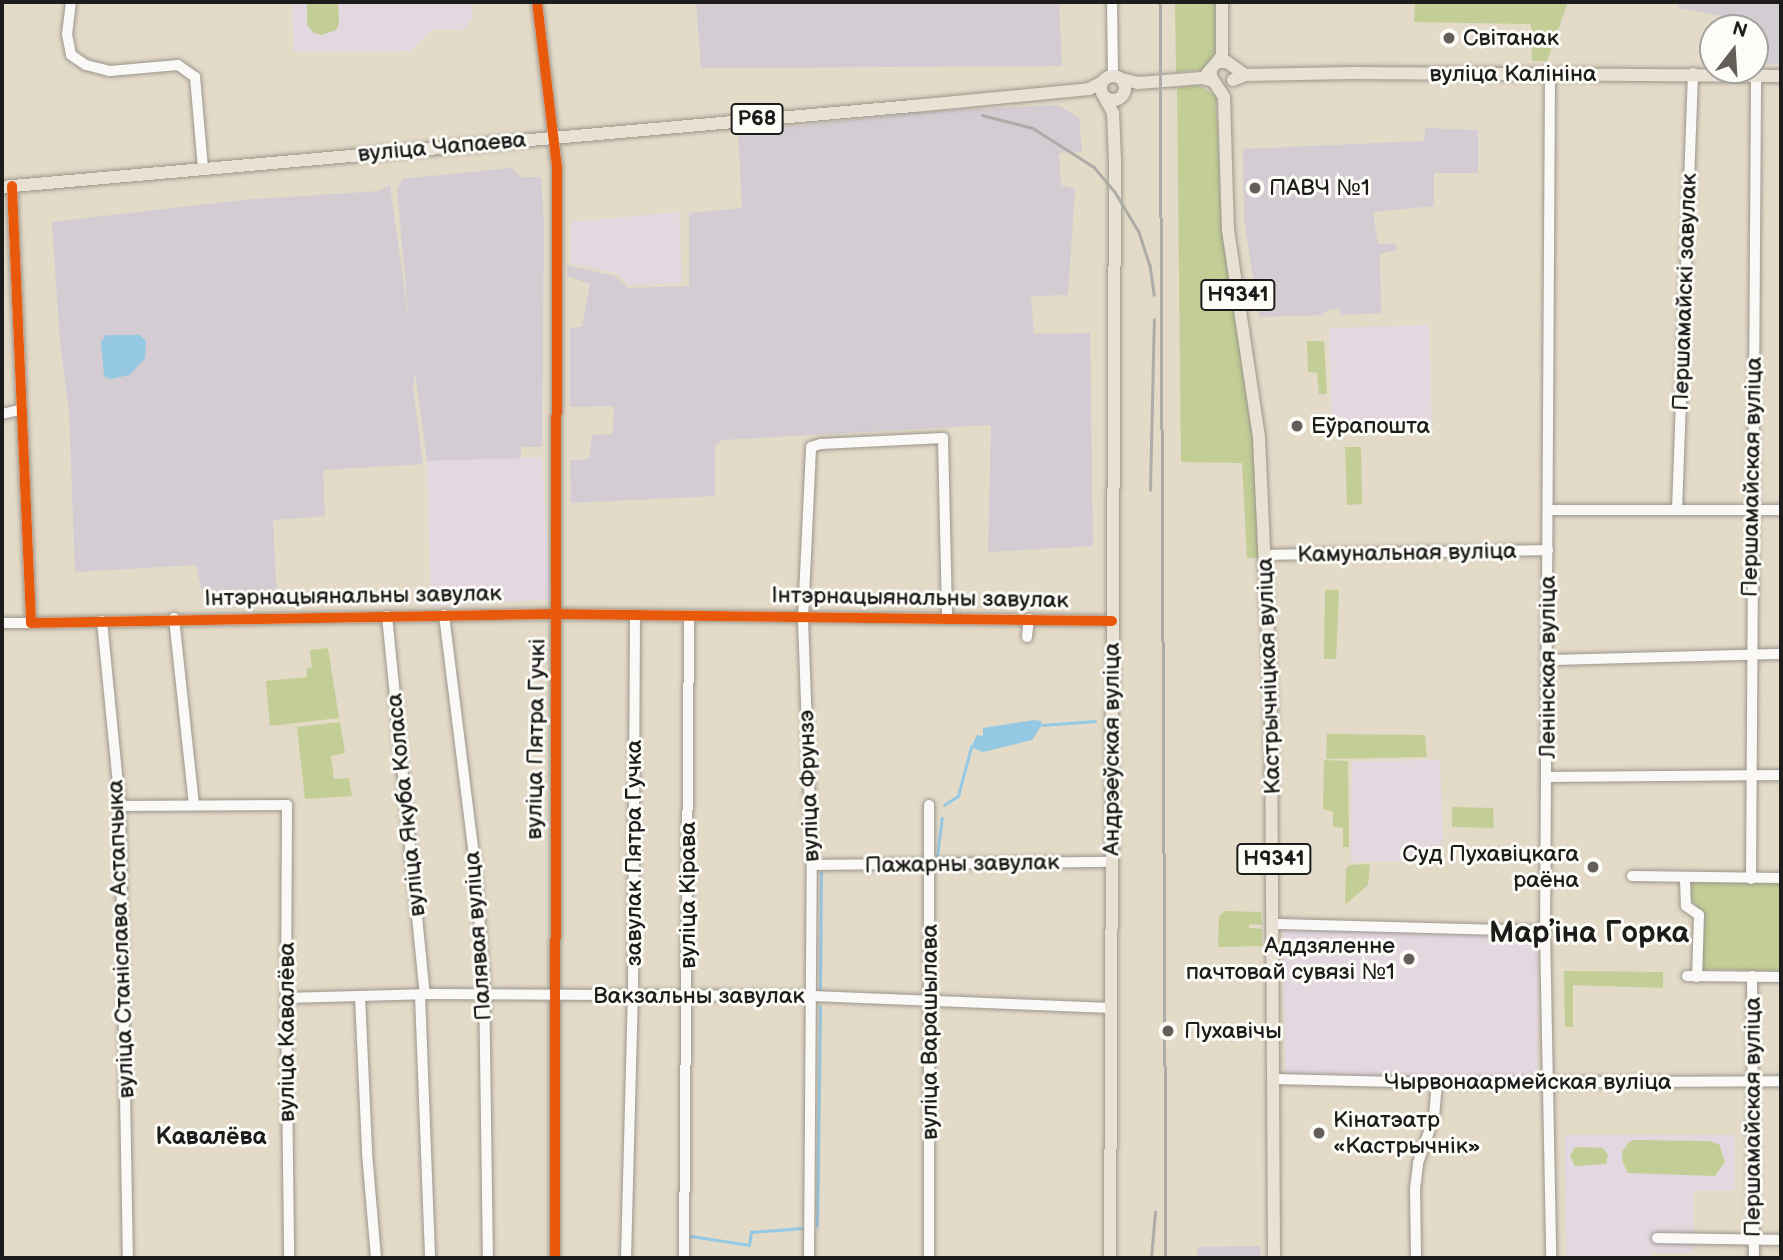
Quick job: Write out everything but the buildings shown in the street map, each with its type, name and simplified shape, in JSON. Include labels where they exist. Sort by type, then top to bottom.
[{"type":"main road","name":"Кастрычніцкая вуліца","points":[[1222,2],[1228,230],[1259,438],[1265,555],[1271,704],[1274,924],[1274,1258]]},
{"type":"main road","points":[[1112,79],[1138,83],[1223,72]]},
{"type":"main road","name":"вуліца Калініна","points":[[1223,72],[1550,75],[1699,73]]},
{"type":"main road","name":"вуліца Чапаева","points":[[7,186],[1089,89],[1112,79]]},
{"type":"main road","points":[[1112,79],[1122,95]]},
{"type":"main road","points":[[1104,97],[1112,79]]},
{"type":"main road","points":[[1089,89],[1113,100],[1138,83]]},
{"type":"main road","name":"Андрэеўская вуліца","points":[[1110,1258],[1113,113],[1122,95]]},
{"type":"main road","name":"Андрэеўская вуліца","points":[[1104,97],[1113,113]]},
{"type":"street","points":[[71,2],[67,34],[71,55],[86,65],[110,71],[178,65],[195,78],[203,168]]},
{"type":"street","name":"вуліца Пятра Гучкі","points":[[537,2],[557,168],[555,1258]]},
{"type":"street","points":[[1112,2],[1112,79]]},
{"type":"street","name":"Першамайскі завулак","points":[[1676,510],[1693,73]]},
{"type":"street","name":"Ленінская вуліца","points":[[1550,75],[1545,931],[1551,1258]]},
{"type":"street","name":"Першамайская вуліца","points":[[1751,879],[1750,655],[1756,84]]},
{"type":"street","points":[[7,186],[31,622]]},
{"type":"street","points":[[2,414],[20,410]]},
{"type":"street","name":"вуліца Фрунзэ","points":[[809,1258],[812,865],[803,618],[811,447],[821,444],[943,438],[947,617]]},
{"type":"street","points":[[1548,510],[1781,510]]},
{"type":"street","name":"Камунальная вуліца","points":[[1265,555],[1548,550]]},
{"type":"street","name":"Інтэрнацыянальны завулак","points":[[2,623],[174,618],[558,614],[1112,621]]},
{"type":"street","name":"Палявая вуліца","points":[[443,615],[475,864],[483,994],[488,1258]]},
{"type":"street","name":"завулак Пятра Гучка","points":[[626,1258],[633,995],[635,615]]},
{"type":"street","name":"вуліца Якуба Коласа","points":[[387,616],[422,994],[430,1258]]},
{"type":"street","name":"вуліца Кірава","points":[[684,1258],[689,616]]},
{"type":"street","points":[[120,806],[194,805],[174,618]]},
{"type":"street","points":[[1027,637],[1029,619]]},
{"type":"street","name":"вуліца Станіслава Астапчыка","points":[[102,621],[120,806],[128,1258]]},
{"type":"street","points":[[1548,660],[1781,654]]},
{"type":"street","points":[[1547,776],[1781,775]]},
{"type":"street","name":"вуліца Кавалёва","points":[[194,805],[287,805],[289,1258]]},
{"type":"street","name":"вуліца Варашылава","points":[[929,805],[929,1258]]},
{"type":"street","name":"Пажарны завулак","points":[[812,865],[1112,862]]},
{"type":"street","points":[[1632,876],[1781,878]]},
{"type":"street","points":[[1685,878],[1686,906],[1699,915],[1692,976],[1781,977]]},
{"type":"street","points":[[1274,924],[1545,931]]},
{"type":"street","name":"Першамайская вуліца","points":[[1752,976],[1754,1258]]},
{"type":"street","name":"Вакзальны завулак","points":[[286,998],[422,994],[812,996],[1111,1008]]},
{"type":"street","points":[[360,996],[367,1153],[376,1258]]},
{"type":"street","name":"Чырвонаармейская вуліца","points":[[1275,1079],[1437,1083],[1781,1081]]},
{"type":"street","points":[[1416,1258],[1415,1189],[1419,1163],[1434,1117],[1437,1083]]},
{"type":"street","points":[[1657,1238],[1781,1240]]},
{"type":"shaded area","points":[[292,2],[473,2],[472,18],[464,30],[433,29],[411,51],[294,52]]},
{"type":"shaded area","points":[[696,2],[1059,2],[1062,66],[701,68]]},
{"type":"shaded area","points":[[1680,2],[1781,2],[1781,64],[1769,64],[1769,14],[1710,14],[1678,8]]},
{"type":"shaded area","points":[[1057,105],[1079,117],[1082,152],[1059,153],[1061,185],[1075,189],[1068,295],[1031,296],[1034,334],[1090,333],[1093,546],[988,552],[991,425],[722,440],[715,446],[715,496],[571,503],[570,460],[589,459],[592,435],[613,434],[614,406],[570,407],[570,328],[582,326],[590,284],[567,276],[567,265],[615,276],[628,288],[689,286],[689,213],[742,208],[738,132],[923,112]]},
{"type":"shaded area","points":[[1425,128],[1478,130],[1478,173],[1434,173],[1434,206],[1373,212],[1378,244],[1396,243],[1397,250],[1380,254],[1381,313],[1340,315],[1339,308],[1323,312],[1323,315],[1259,317],[1244,219],[1243,149],[1424,141]]},
{"type":"shaded area","points":[[511,168],[521,177],[541,177],[544,224],[542,447],[521,447],[521,458],[427,461],[415,371],[413,388],[423,464],[323,470],[325,516],[273,520],[277,602],[205,605],[196,565],[75,572],[69,411],[60,343],[52,222],[242,200],[379,191],[390,185],[409,322],[397,189],[402,179]]},
{"type":"shaded area","points":[[679,212],[682,283],[629,285],[615,273],[570,263],[571,222]]},
{"type":"shaded area","points":[[1429,325],[1432,433],[1332,431],[1329,328]]},
{"type":"shaded area","points":[[542,457],[551,599],[431,607],[427,461]]},
{"type":"shaded area","points":[[1440,760],[1443,841],[1416,861],[1351,862],[1352,762]]},
{"type":"shaded area","points":[[1283,921],[1538,926],[1538,1076],[1479,1079],[1285,1075]]},
{"type":"shaded area","points":[[1565,1135],[1735,1135],[1735,1190],[1693,1191],[1694,1253],[1650,1253],[1650,1258],[1566,1258]]},
{"type":"shaded area","points":[[1260,1246],[1261,1258],[1198,1258],[1197,1247]]},
{"type":"green space","points":[[307,2],[338,2],[339,24],[336,30],[322,35],[314,33],[307,25]]},
{"type":"green space","points":[[1175,2],[1215,2],[1215,58],[1206,69],[1176,72]]},
{"type":"green space","points":[[1415,2],[1568,2],[1547,61],[1532,61],[1531,24],[1414,22]]},
{"type":"green space","points":[[1198,85],[1216,96],[1221,215],[1254,439],[1259,558],[1247,558],[1242,463],[1181,462],[1177,88]]},
{"type":"green space","points":[[1307,341],[1324,341],[1327,394],[1319,394],[1317,373],[1308,372]]},
{"type":"green space","points":[[1345,447],[1361,447],[1362,504],[1347,505]]},
{"type":"green space","points":[[1325,590],[1339,590],[1336,659],[1324,659]]},
{"type":"green space","points":[[328,648],[339,718],[270,726],[266,681],[307,677],[307,668],[312,667],[310,650]]},
{"type":"green space","points":[[340,722],[345,753],[331,756],[334,779],[349,778],[352,796],[305,799],[297,727]]},
{"type":"green space","points":[[1327,734],[1425,735],[1427,757],[1326,759]]},
{"type":"green space","points":[[1324,760],[1348,761],[1349,847],[1343,847],[1343,828],[1333,827],[1333,812],[1323,809]]},
{"type":"green space","points":[[1452,807],[1493,808],[1494,828],[1452,827]]},
{"type":"green space","points":[[1370,864],[1368,885],[1345,905],[1346,868],[1350,865]]},
{"type":"green space","points":[[1781,882],[1781,971],[1700,969],[1703,917],[1701,910],[1688,897],[1691,883]]},
{"type":"green space","points":[[1225,911],[1261,912],[1262,925],[1250,924],[1249,928],[1262,929],[1262,946],[1218,947],[1219,916]]},
{"type":"green space","points":[[1564,971],[1663,972],[1663,988],[1573,985],[1573,1027],[1565,1027]]},
{"type":"green space","points":[[1709,1141],[1719,1144],[1725,1162],[1715,1176],[1628,1173],[1622,1152],[1629,1142]]},
{"type":"green space","points":[[1574,1148],[1603,1148],[1608,1155],[1606,1164],[1575,1166],[1570,1156]]},
{"type":"water","points":[[106,335],[140,335],[146,341],[145,358],[130,375],[110,379],[104,376],[101,342]]},
{"type":"water","points":[[1041,721],[1042,725],[1032,740],[983,752],[971,747],[977,735],[983,736],[983,728]]},
{"type":"waterway","points":[[1042,725],[1095,721]]},
{"type":"waterway","points":[[944,805],[958,796],[971,747]]},
{"type":"waterway","points":[[937,857],[942,818]]},
{"type":"waterway","points":[[820,990],[821,873]]},
{"type":"waterway","points":[[817,1226],[820,1007]]},
{"type":"waterway","points":[[691,1236],[749,1245],[751,1232],[803,1228]]},
{"type":"railway","points":[[1160,2],[1166,1258]]},
{"type":"railway","points":[[982,115],[1033,128],[1094,167],[1115,192],[1139,232],[1150,265],[1154,295]]},
{"type":"railway","points":[[1150,490],[1154,320]]},
{"type":"railway","points":[[1151,1258],[1155,1212]]},
{"type":"cycle path","points":[[537,2],[557,168],[555,1258]]},
{"type":"cycle path","points":[[12,186],[31,623],[554,614],[1112,621]]},
{"type":"place","name":"Світанак","points":[[1449,38]]},
{"type":"place","name":"ПАВЧ №1","points":[[1255,188]]},
{"type":"place","name":"Еўрапошта","points":[[1297,426]]},
{"type":"place","name":"Суд Пухавіцкага раёна","points":[[1593,867]]},
{"type":"place","name":"Аддзяленне пачтовай сувязі №1","points":[[1409,959]]},
{"type":"place","name":"Пухавічы","points":[[1168,1031]]},
{"type":"place","name":"Кінатэатр «Кастрычнік»","points":[[1319,1133]]},
{"type":"district","name":"Марʼіна Горка","points":[[1589,933]]},
{"type":"district","name":"Кавалёва","points":[[211,1137]]}]
